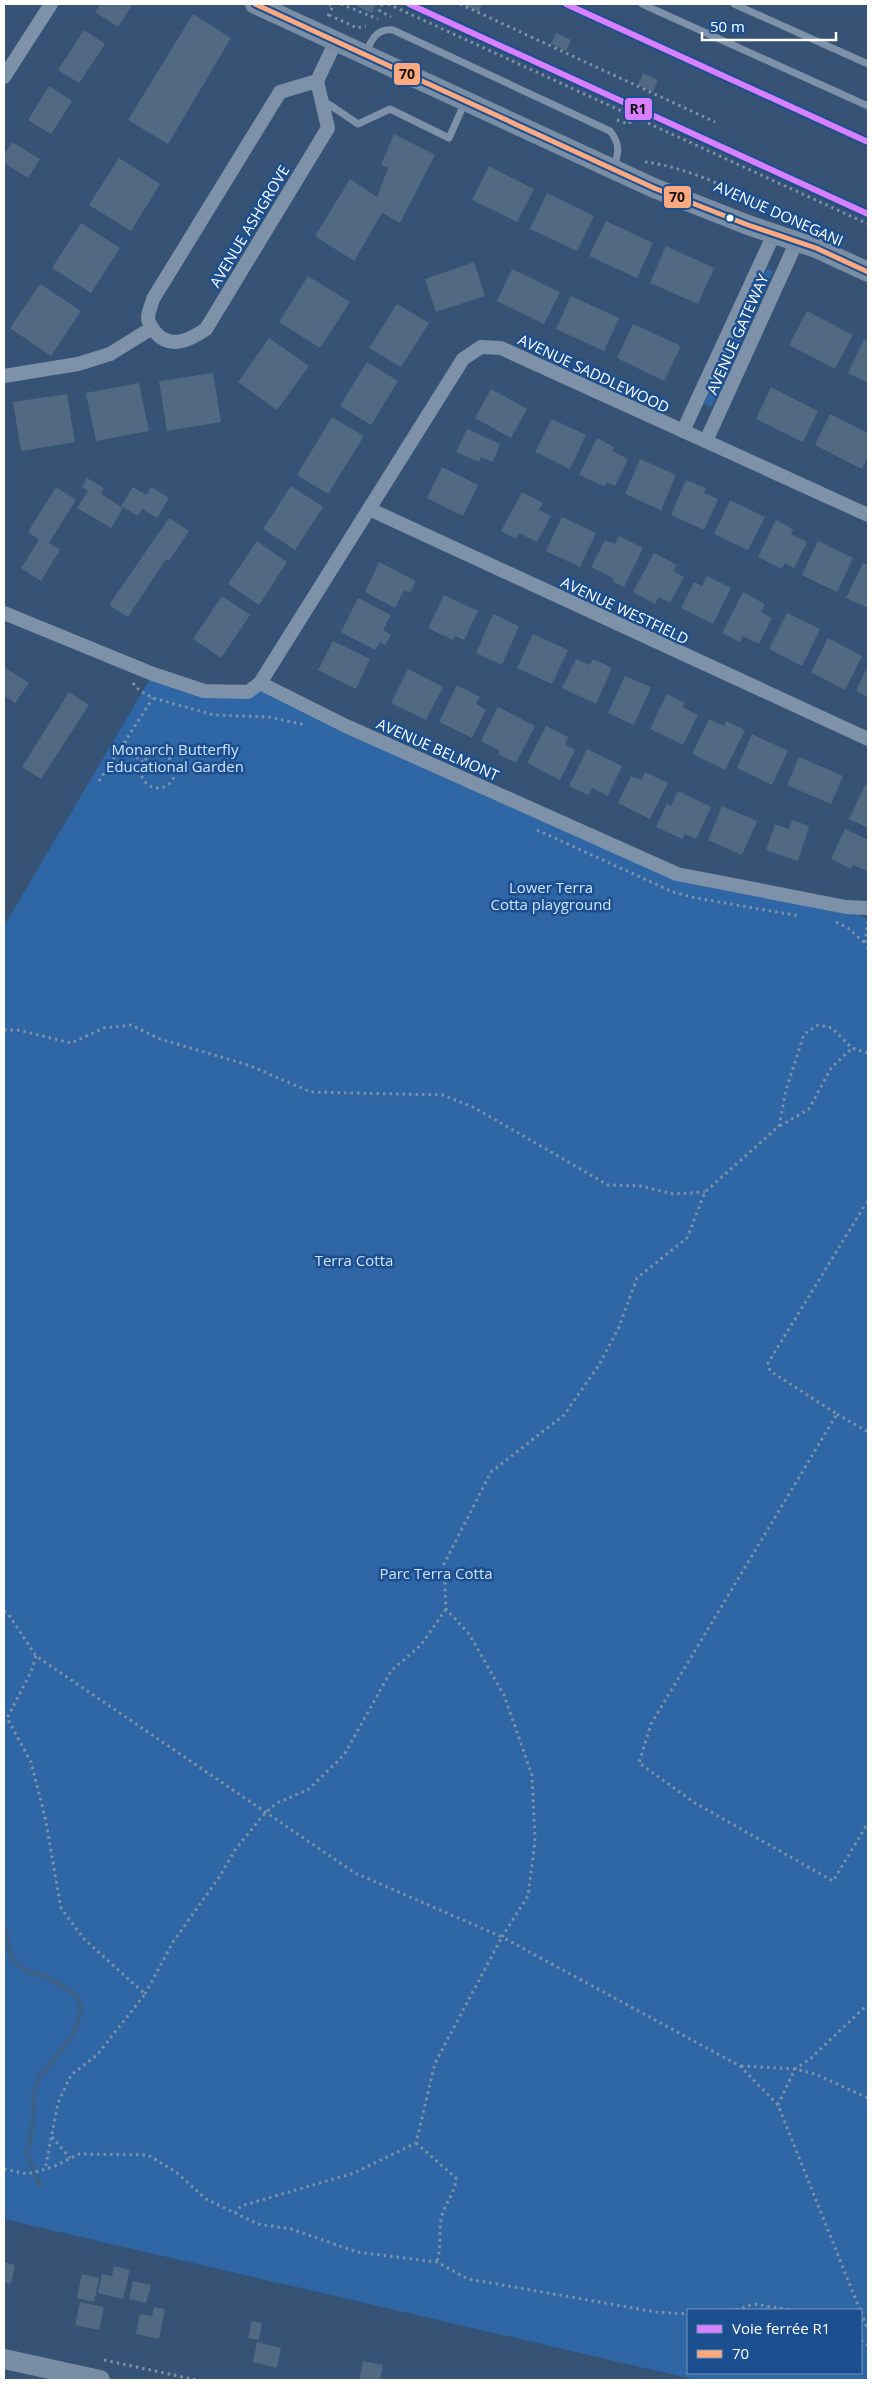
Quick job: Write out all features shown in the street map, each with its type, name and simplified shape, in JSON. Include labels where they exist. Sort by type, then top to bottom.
[{"type":"street","points":[[4,78],[51,4]]},
{"type":"street","name":"AVENUE DONEGANI","points":[[255,4],[675,197],[774,234],[802,233],[868,272]]},
{"type":"street","points":[[4,376],[78,364],[110,354],[152,328],[148,318],[153,299],[280,92],[317,81],[336,41]]},
{"type":"street","name":"AVENUE ASHGROVE","points":[[152,328],[166,340],[177,343],[193,339],[206,329],[328,128],[317,81]]},
{"type":"street","name":"AVENUE GATEWAY","points":[[706,441],[802,233]]},
{"type":"street","name":"AVENUE GATEWAY","points":[[682,431],[774,234]]},
{"type":"street","name":"AVENUE SADDLEWOOD","points":[[260,683],[463,359],[481,346],[501,348],[868,515]]},
{"type":"street","name":"AVENUE WESTFIELD","points":[[369,509],[868,739]]},
{"type":"street","points":[[4,613],[153,674],[204,691],[248,692],[260,683]]},
{"type":"street","name":"AVENUE BELMONT","points":[[260,683],[346,726],[677,874],[846,907],[868,908]]},
{"type":"street","points":[[4,2359],[100,2380]]},
{"type":"lane","points":[[642,4],[868,106]]},
{"type":"lane","points":[[734,4],[868,64]]},
{"type":"lane","points":[[365,54],[375,35],[385,29],[393,30],[610,131],[618,147],[613,170]]},
{"type":"lane","points":[[321,100],[358,124],[390,109],[449,138],[466,102]]},
{"type":"path","points":[[329,4],[334,5],[329,15]]},
{"type":"path","points":[[319,12],[360,28],[374,19],[340,4]]},
{"type":"path","points":[[382,4],[379,10],[392,17]]},
{"type":"path","points":[[388,4],[868,224]]},
{"type":"path","points":[[460,4],[715,122]]},
{"type":"path","points":[[622,121],[629,124],[634,117]]},
{"type":"path","name":"AVENUE DONEGANI","points":[[637,162],[660,165],[708,181],[802,233]]},
{"type":"path","points":[[99,780],[153,698]]},
{"type":"path","points":[[125,740],[135,756],[143,762]]},
{"type":"path","points":[[156,754],[164,755],[174,766],[173,781],[167,787],[159,789],[145,784],[140,769],[143,762],[156,754]]},
{"type":"path","points":[[868,921],[865,943],[868,948]]},
{"type":"path","points":[[4,1030],[18,1030],[71,1044],[104,1028],[131,1025],[160,1039],[248,1065],[312,1092],[443,1096],[476,1108],[608,1185],[641,1186],[673,1194],[705,1192]]},
{"type":"path","points":[[779,1126],[786,1090],[804,1034],[818,1025],[832,1028],[852,1048],[868,1053]]},
{"type":"path","points":[[45,2170],[58,2102],[70,2075],[97,2054],[145,1994],[173,1942],[220,1876],[235,1850],[265,1813],[277,1803],[309,1790],[344,1755],[391,1671],[421,1644],[446,1610],[444,1564],[490,1472],[564,1415],[599,1365],[619,1327],[637,1278],[687,1238],[705,1192],[779,1126],[809,1108],[831,1068],[852,1048]]},
{"type":"path","points":[[868,1202],[768,1363],[770,1371],[868,1432]]},
{"type":"path","points":[[837,1414],[651,1724],[639,1763],[695,1803],[833,1881],[868,1823]]},
{"type":"path","points":[[416,2143],[435,2064],[502,1937],[528,1896],[535,1840],[532,1775],[504,1695],[468,1634],[446,1610]]},
{"type":"path","points":[[4,1612],[9,1615],[36,1656],[265,1813],[355,1872],[502,1937],[740,2066],[778,2105],[859,2309]]},
{"type":"path","points":[[36,1656],[31,1672],[7,1718],[31,1762],[45,1817],[61,1908],[84,1939],[145,1994]]},
{"type":"path","points":[[778,2105],[795,2070],[811,2058],[868,2004]]},
{"type":"path","points":[[740,2066],[795,2070],[815,2074],[868,2098]]},
{"type":"path","points":[[51,2136],[70,2158]]},
{"type":"path","points":[[236,2213],[241,2206],[354,2173],[416,2143]]},
{"type":"path","points":[[416,2143],[456,2178],[456,2185],[442,2216],[441,2250],[437,2262]]},
{"type":"path","points":[[4,2169],[27,2174],[53,2167],[79,2154],[148,2156],[176,2172],[206,2199],[258,2224],[291,2229],[357,2252],[437,2262],[468,2279],[656,2312],[687,2314]]},
{"type":"path","points":[[739,2309],[754,2304],[786,2309]]},
{"type":"path","points":[[862,2316],[868,2331]]},
{"type":"green space","points":[[767,269],[773,271],[711,407],[704,404]]},
{"type":"green space","name":"Terra Cotta","points":[[153,674],[204,691],[260,683],[677,874],[846,907],[868,920],[868,2380],[696,2380],[4,2219],[4,926]]},
{"type":"building","points":[[101,4],[133,4],[118,27],[95,12]]},
{"type":"building","points":[[358,4],[376,4],[372,13],[357,6]]},
{"type":"building","points":[[462,4],[482,4],[479,12]]},
{"type":"building","points":[[193,14],[231,38],[168,144],[128,120]]},
{"type":"building","points":[[84,30],[105,44],[79,83],[58,70]]},
{"type":"building","points":[[556,33],[571,40],[566,51],[551,44]]},
{"type":"building","points":[[643,73],[658,80],[653,92],[638,85]]},
{"type":"building","points":[[49,86],[72,101],[51,134],[28,120]]},
{"type":"building","points":[[394,134],[435,155],[400,223],[382,213],[354,261],[315,236],[350,179],[377,197],[388,168],[381,165]]},
{"type":"building","points":[[12,142],[40,159],[28,178],[4,163],[4,155]]},
{"type":"building","points":[[119,158],[160,184],[131,231],[89,205]]},
{"type":"building","points":[[489,166],[534,189],[517,222],[472,200]]},
{"type":"building","points":[[547,193],[594,216],[577,251],[530,229]]},
{"type":"building","points":[[606,221],[653,243],[637,278],[589,256]]},
{"type":"building","points":[[81,223],[120,248],[91,293],[52,268]]},
{"type":"building","points":[[666,246],[714,268],[698,304],[650,283]]},
{"type":"building","points":[[474,262],[485,296],[436,312],[425,279]]},
{"type":"building","points":[[512,269],[560,292],[544,324],[497,301]]},
{"type":"building","points":[[308,276],[350,302],[320,348],[279,322]]},
{"type":"building","points":[[40,284],[81,311],[51,356],[10,328]]},
{"type":"building","points":[[571,296],[619,318],[604,351],[556,329]]},
{"type":"building","points":[[397,304],[429,323],[401,367],[369,348]]},
{"type":"building","points":[[807,311],[853,335],[835,369],[789,345]]},
{"type":"building","points":[[633,324],[681,346],[664,381],[617,358]]},
{"type":"building","points":[[269,338],[309,366],[277,410],[238,382]]},
{"type":"building","points":[[864,339],[868,342],[868,383],[848,373]]},
{"type":"building","points":[[367,362],[398,381],[371,425],[340,406]]},
{"type":"building","points":[[213,373],[221,422],[167,431],[159,381]]},
{"type":"building","points":[[139,383],[149,431],[96,441],[86,393]]},
{"type":"building","points":[[771,387],[818,411],[803,442],[756,419]]},
{"type":"building","points":[[491,389],[527,409],[511,438],[475,418]]},
{"type":"building","points":[[67,394],[75,442],[21,451],[13,402]]},
{"type":"building","points":[[830,414],[868,433],[868,456],[862,469],[815,445]]},
{"type":"building","points":[[332,417],[364,436],[328,494],[297,475]]},
{"type":"building","points":[[552,419],[586,435],[570,469],[535,452]]},
{"type":"building","points":[[467,429],[500,444],[493,462],[481,457],[479,462],[456,452]]},
{"type":"building","points":[[597,438],[614,447],[612,451],[628,459],[615,486],[607,482],[604,486],[579,475]]},
{"type":"building","points":[[640,459],[676,475],[661,510],[625,494]]},
{"type":"building","points":[[442,467],[478,485],[463,516],[427,498]]},
{"type":"building","points":[[87,478],[104,488],[101,494],[123,508],[111,528],[77,508],[88,491],[82,487]]},
{"type":"building","points":[[686,480],[706,488],[704,493],[718,499],[704,530],[671,515]]},
{"type":"building","points":[[291,486],[323,507],[295,550],[263,529]]},
{"type":"building","points":[[56,487],[76,500],[49,543],[60,550],[41,581],[21,568],[39,540],[28,532]]},
{"type":"building","points":[[133,487],[146,495],[151,487],[169,498],[157,518],[142,509],[138,516],[121,506]]},
{"type":"building","points":[[522,492],[543,503],[539,510],[551,516],[537,542],[519,533],[516,539],[501,531]]},
{"type":"building","points":[[730,500],[765,517],[748,550],[714,534]]},
{"type":"building","points":[[562,517],[596,533],[580,567],[546,551]]},
{"type":"building","points":[[169,518],[189,531],[169,561],[166,559],[128,617],[109,605]]},
{"type":"building","points":[[776,520],[793,529],[791,534],[807,542],[794,568],[785,563],[782,569],[758,557]]},
{"type":"building","points":[[619,536],[643,548],[624,587],[612,581],[613,578],[591,567],[605,540],[615,544]]},
{"type":"building","points":[[257,541],[287,562],[259,605],[228,584]]},
{"type":"building","points":[[818,541],[853,558],[837,592],[802,575]]},
{"type":"building","points":[[654,553],[677,565],[673,571],[684,577],[670,603],[659,597],[655,604],[633,592]]},
{"type":"building","points":[[379,562],[416,581],[410,593],[404,590],[395,608],[365,592]]},
{"type":"building","points":[[863,563],[868,565],[868,608],[846,598]]},
{"type":"building","points":[[707,576],[731,588],[713,624],[681,608],[694,582],[702,586]]},
{"type":"building","points":[[743,592],[765,604],[761,612],[772,618],[759,644],[743,636],[740,642],[722,633]]},
{"type":"building","points":[[444,595],[478,611],[464,640],[455,636],[453,640],[428,628]]},
{"type":"building","points":[[222,596],[250,615],[221,658],[193,639]]},
{"type":"building","points":[[358,598],[391,615],[383,630],[391,635],[385,645],[380,642],[375,650],[341,632]]},
{"type":"building","points":[[787,613],[820,629],[802,666],[769,649]]},
{"type":"building","points":[[493,614],[519,626],[502,665],[476,653]]},
{"type":"building","points":[[533,634],[568,650],[552,684],[517,668]]},
{"type":"building","points":[[828,638],[862,656],[845,690],[811,672]]},
{"type":"building","points":[[333,641],[370,659],[356,689],[318,670]]},
{"type":"building","points":[[576,659],[590,665],[593,659],[612,668],[596,704],[562,688]]},
{"type":"building","points":[[868,666],[868,697],[856,691]]},
{"type":"building","points":[[4,667],[29,683],[15,703],[4,695]]},
{"type":"building","points":[[408,669],[443,687],[426,720],[391,703]]},
{"type":"building","points":[[625,676],[651,687],[634,725],[608,713]]},
{"type":"building","points":[[457,685],[480,697],[476,704],[486,710],[472,738],[439,722]]},
{"type":"building","points":[[69,692],[89,705],[41,779],[22,767]]},
{"type":"building","points":[[667,694],[685,703],[682,707],[698,715],[683,745],[650,729]]},
{"type":"building","points":[[498,707],[535,726],[516,763],[498,754],[500,751],[481,741]]},
{"type":"building","points":[[709,719],[724,726],[726,721],[745,730],[725,770],[692,754]]},
{"type":"building","points":[[546,726],[568,737],[565,744],[575,750],[560,780],[527,763]]},
{"type":"building","points":[[752,734],[788,751],[772,785],[737,768]]},
{"type":"building","points":[[587,749],[622,766],[608,796],[592,788],[588,795],[569,786]]},
{"type":"building","points":[[799,757],[843,776],[831,804],[787,785]]},
{"type":"building","points":[[645,772],[668,783],[650,819],[618,803],[631,776],[641,780]]},
{"type":"building","points":[[865,785],[868,786],[868,828],[849,819]]},
{"type":"building","points":[[678,791],[711,807],[696,839],[685,834],[682,839],[656,827],[667,804],[671,806]]},
{"type":"building","points":[[722,806],[757,821],[742,855],[708,840]]},
{"type":"building","points":[[792,820],[809,826],[798,861],[766,850],[775,824],[789,829]]},
{"type":"building","points":[[845,829],[868,840],[867,871],[853,865],[851,869],[831,859]]},
{"type":"building","points":[[4,2262],[15,2265],[11,2284],[4,2282]]},
{"type":"building","points":[[114,2266],[130,2270],[123,2299],[98,2293],[102,2274],[112,2276]]},
{"type":"building","points":[[82,2274],[99,2278],[94,2302],[77,2298]]},
{"type":"building","points":[[133,2281],[151,2285],[146,2303],[129,2299]]},
{"type":"building","points":[[80,2302],[104,2307],[99,2330],[75,2325]]},
{"type":"building","points":[[154,2307],[165,2309],[159,2339],[136,2334],[140,2314],[152,2316]]},
{"type":"building","points":[[252,2321],[262,2323],[259,2340],[248,2338]]},
{"type":"building","points":[[257,2342],[281,2348],[277,2368],[253,2362]]},
{"type":"building","points":[[363,2361],[383,2365],[380,2380],[359,2380]]},
{"type":"waterway","points":[[4,1928],[12,1958],[19,1966],[29,1972],[45,1976],[76,1995],[81,2009],[74,2034],[39,2078],[34,2094],[33,2123],[27,2153],[40,2185]]},
{"type":"rail line","name":"R1","points":[[409,4],[868,214]]},
{"type":"rail line","name":"R1","points":[[566,4],[868,142]]},
{"type":"transit line","name":"70","points":[[255,4],[654,188],[748,225],[816,248],[868,272]]},
{"type":"park label","name":"Monarch Butterfly Educational Garden","points":[[175,758]]},
{"type":"park label","name":"Lower Terra Cotta playground","points":[[551,896]]},
{"type":"park label","name":"Parc Terra Cotta","points":[[436,1573]]}]
